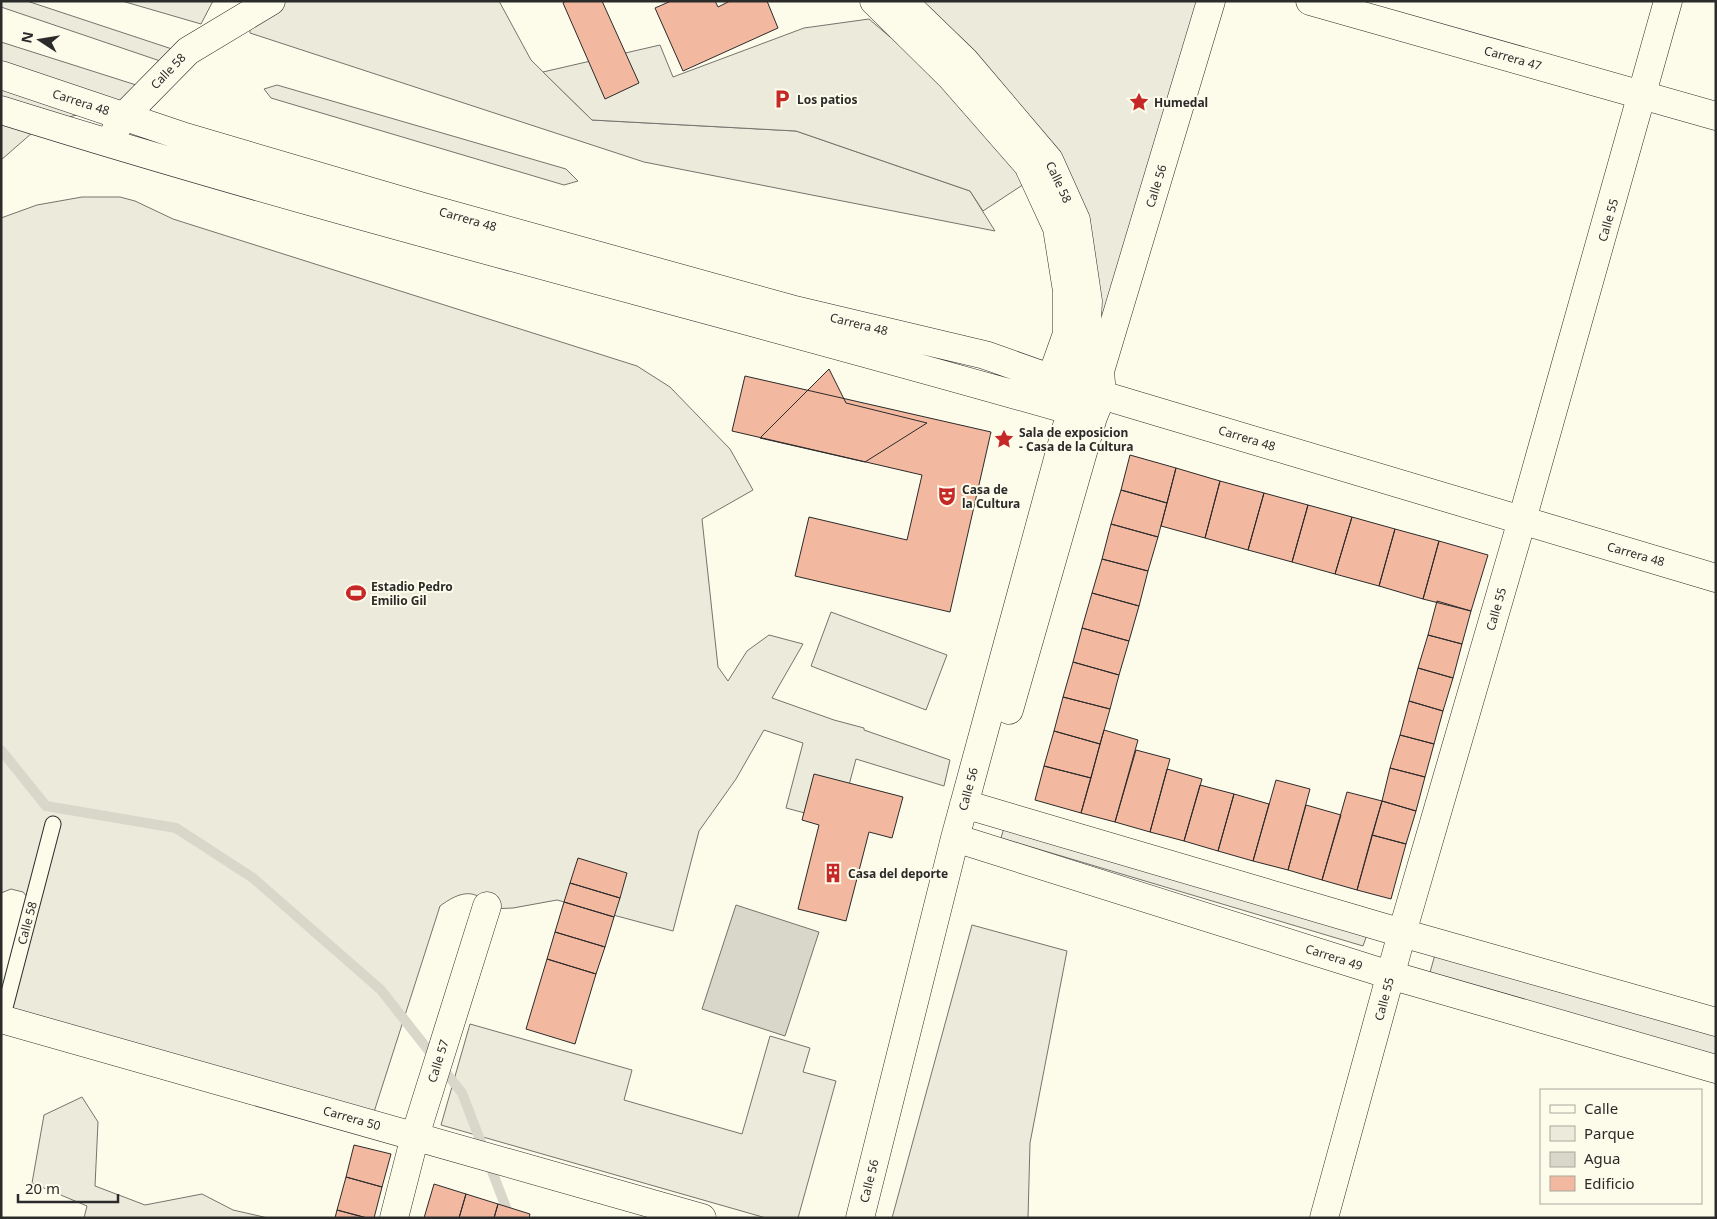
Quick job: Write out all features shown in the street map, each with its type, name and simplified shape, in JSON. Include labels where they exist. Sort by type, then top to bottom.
[{"type":"street","name":"Calle 58","points":[[107,143],[124,116],[188,50],[271,1]]},
{"type":"street","name":"Calle 58","points":[[874,1],[951,78],[1028,165],[1057,228],[1067,291],[1067,334],[1080,392]]},
{"type":"street","name":"Calle 58","points":[[903,1],[965,61],[1050,160],[1076,220],[1088,301],[1080,392]]},
{"type":"street","name":"Calle 56","points":[[860,1218],[964,840],[1080,392],[1211,1]]},
{"type":"street","name":"Carrera 47","points":[[1310,1],[1716,116]]},
{"type":"street","name":"Calle 55","points":[[1324,1218],[1390,975],[1522,520],[1668,1]]},
{"type":"street","name":"Carrera 48","points":[[1,75],[419,219]]},
{"type":"street","name":"Carrera 48","points":[[1,110],[107,143],[419,219],[788,320],[1080,392],[1716,578]]},
{"type":"street","name":"Carrera 48","points":[[788,320],[985,355],[1080,392]]},
{"type":"street","points":[[972,806],[1402,933],[1716,1022]]},
{"type":"street","name":"Carrera 49","points":[[964,840],[1390,975],[1716,1069]]},
{"type":"street","name":"Calle 57","points":[[394,1218],[415,1136],[486,906]]},
{"type":"street","name":"Carrera 50","points":[[2,1020],[702,1218]]},
{"type":"lane","name":"Calle 58","points":[[2,1020],[53,824]]},
{"type":"green space","points":[[1,1],[27,1],[175,50],[172,65],[1,7]]},
{"type":"green space","points":[[122,1],[213,1],[201,24]]},
{"type":"green space","points":[[266,1],[499,1],[531,60],[592,120],[796,131],[970,191],[995,231],[644,162],[250,33],[250,22]]},
{"type":"green space","points":[[879,1],[1201,1],[1096,364],[1077,222]]},
{"type":"green space","points":[[1,42],[155,91],[40,126],[1,160]]},
{"type":"green space","points":[[277,85],[566,169],[578,181],[564,185],[271,98],[264,89]]},
{"type":"green space","name":"Estadio Pedro Emilio Gil","points":[[82,197],[120,197],[135,201],[173,219],[637,366],[670,387],[730,449],[753,490],[702,519],[718,667],[728,681],[747,651],[769,635],[803,644],[772,698],[834,720],[864,728],[864,730],[950,760],[944,786],[856,759],[839,822],[786,808],[803,743],[764,730],[736,779],[699,831],[673,931],[557,900],[513,908],[489,909],[482,899],[471,894],[460,895],[449,900],[440,906],[374,1112],[1,1013],[29,899],[23,892],[11,889],[1,893],[1,218],[37,205]]},
{"type":"green space","points":[[831,612],[947,655],[926,710],[811,666]]},
{"type":"green space","points":[[1006,821],[1369,929],[1363,946],[1001,838]]},
{"type":"green space","points":[[972,925],[1067,951],[1030,1143],[1028,1218],[892,1218]]},
{"type":"green space","points":[[1436,951],[1716,1030],[1716,1057],[1429,976]]},
{"type":"green space","points":[[470,1024],[632,1070],[624,1100],[742,1134],[770,1036],[810,1048],[803,1072],[836,1081],[798,1218],[766,1218],[441,1125]]},
{"type":"green space","points":[[82,1097],[98,1122],[95,1186],[145,1205],[202,1194],[233,1210],[268,1218],[84,1218],[87,1206],[32,1183],[44,1115]]},
{"type":"shaded area","name":"Los patios","points":[[924,14],[1050,167],[983,211],[970,191],[796,131],[592,120],[543,72],[660,45],[673,77],[804,28],[869,19],[890,37]]},
{"type":"water","points":[[736,905],[819,932],[785,1036],[702,1009]]},
{"type":"building","points":[[566,1],[602,1],[639,83],[605,99],[563,3]]},
{"type":"building","points":[[671,1],[715,1],[718,7],[730,1],[767,1],[778,28],[683,71],[655,8]]},
{"type":"building","points":[[829,369],[846,403],[927,423],[865,462],[760,438]]},
{"type":"building","name":"Casa de la Cultura","points":[[745,376],[991,432],[950,612],[795,576],[809,517],[907,540],[922,475],[732,431]]},
{"type":"building","points":[[1130,455],[1176,468],[1167,503],[1121,490]]},
{"type":"building","points":[[1176,468],[1220,481],[1205,538],[1161,526]]},
{"type":"building","points":[[1220,481],[1264,493],[1248,550],[1205,538]]},
{"type":"building","points":[[1121,490],[1167,503],[1158,537],[1111,524]]},
{"type":"building","points":[[1264,493],[1308,505],[1292,562],[1248,550]]},
{"type":"building","points":[[1308,505],[1352,517],[1335,574],[1292,562]]},
{"type":"building","points":[[1352,517],[1395,529],[1379,586],[1335,574]]},
{"type":"building","points":[[1111,524],[1158,537],[1148,571],[1102,559]]},
{"type":"building","points":[[1395,529],[1439,541],[1423,599],[1379,586]]},
{"type":"building","points":[[1439,541],[1488,555],[1471,611],[1423,599]]},
{"type":"building","points":[[1102,559],[1148,571],[1139,606],[1092,593]]},
{"type":"building","points":[[1092,593],[1139,606],[1129,641],[1082,628]]},
{"type":"building","points":[[1437,601],[1471,611],[1462,644],[1428,635]]},
{"type":"building","points":[[1082,628],[1129,641],[1119,675],[1073,662]]},
{"type":"building","points":[[1428,635],[1462,644],[1453,678],[1418,668]]},
{"type":"building","points":[[1073,662],[1119,675],[1110,709],[1063,697]]},
{"type":"building","points":[[1418,668],[1453,678],[1443,711],[1409,701]]},
{"type":"building","points":[[1063,697],[1110,709],[1100,744],[1054,731]]},
{"type":"building","points":[[1409,701],[1443,711],[1434,744],[1400,735]]},
{"type":"building","points":[[1104,730],[1138,740],[1115,822],[1081,813]]},
{"type":"building","points":[[1054,731],[1100,744],[1091,778],[1044,766]]},
{"type":"building","points":[[1400,735],[1434,744],[1425,777],[1390,768]]},
{"type":"building","points":[[1136,750],[1170,759],[1150,832],[1115,822]]},
{"type":"building","points":[[1044,766],[1091,778],[1081,813],[1035,800]]},
{"type":"building","points":[[1390,768],[1425,777],[1416,811],[1382,801]]},
{"type":"building","points":[[1167,769],[1202,779],[1184,841],[1150,832]]},
{"type":"building","name":"Casa del deporte","points":[[814,774],[903,797],[892,838],[869,832],[846,921],[798,909],[819,825],[802,820]]},
{"type":"building","points":[[1276,780],[1310,789],[1288,870],[1253,861]]},
{"type":"building","points":[[1200,785],[1234,794],[1218,851],[1184,841]]},
{"type":"building","points":[[1347,792],[1382,801],[1357,890],[1322,880]]},
{"type":"building","points":[[1234,794],[1269,804],[1253,861],[1218,851]]},
{"type":"building","points":[[1382,801],[1416,811],[1406,844],[1372,835]]},
{"type":"building","points":[[1306,805],[1341,815],[1322,880],[1288,870]]},
{"type":"building","points":[[1372,835],[1406,844],[1391,899],[1357,890]]},
{"type":"building","points":[[578,858],[627,873],[620,898],[570,883]]},
{"type":"building","points":[[570,883],[620,898],[614,917],[564,902]]},
{"type":"building","points":[[564,902],[614,917],[605,947],[555,932]]},
{"type":"building","points":[[555,932],[605,947],[596,974],[547,959]]},
{"type":"building","points":[[547,959],[596,974],[575,1044],[526,1029]]},
{"type":"building","points":[[354,1145],[391,1154],[382,1187],[346,1177]]},
{"type":"building","points":[[346,1177],[382,1187],[374,1218],[337,1210]]},
{"type":"building","points":[[434,1184],[466,1194],[459,1218],[424,1218]]},
{"type":"building","points":[[466,1194],[498,1204],[494,1218],[459,1218]]},
{"type":"building","points":[[498,1204],[530,1214],[529,1218],[494,1218]]},
{"type":"building","points":[[337,1210],[367,1218],[335,1218]]},
{"type":"waterway","points":[[1,750],[46,806],[176,828],[253,878],[381,990],[462,1093],[510,1218]]},
{"type":"place","name":"Los patios","points":[[782,99]]},
{"type":"place","name":"Humedal","points":[[1139,102]]},
{"type":"place","name":"Sala de exposicion - Casa de la Cultura","points":[[1004,439]]},
{"type":"place","name":"Casa de la Cultura","points":[[947,496]]},
{"type":"place","name":"Estadio Pedro Emilio Gil","points":[[356,593]]},
{"type":"place","name":"Casa del deporte","points":[[833,873]]}]
